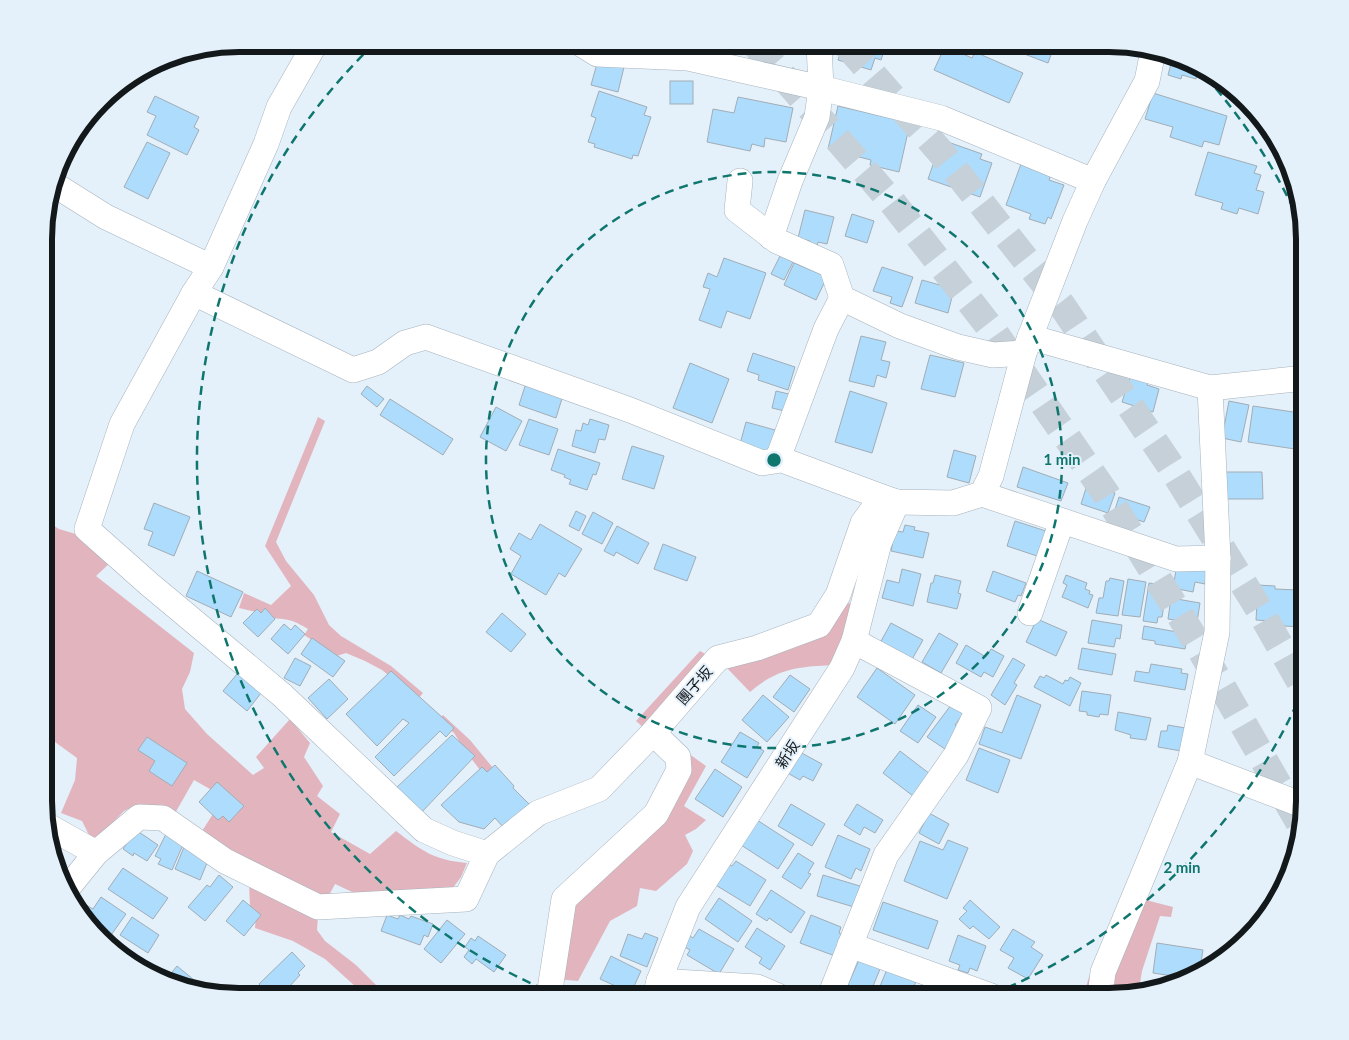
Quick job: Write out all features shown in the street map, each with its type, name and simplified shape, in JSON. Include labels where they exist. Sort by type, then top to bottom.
[{"type":"street","points":[[72,883],[96,853],[139,817],[163,818],[225,861],[318,907],[466,900],[487,854],[453,844],[424,830],[282,696],[87,529],[122,424],[194,293],[211,267],[266,144],[279,107],[310,52]]},
{"type":"street","points":[[594,52],[597,54],[688,58],[941,118],[1093,181]]},
{"type":"street","points":[[771,237],[790,181],[817,117],[821,88],[819,52]]},
{"type":"street","points":[[982,494],[991,476],[1027,345],[1075,221],[1093,181],[1147,81],[1152,57]]},
{"type":"street","points":[[194,293],[353,370],[378,362],[405,343],[426,337],[630,410],[762,463],[774,461],[777,458],[826,329],[842,298],[832,265],[776,241],[737,210],[740,181]]},
{"type":"street","points":[[60,189],[106,217],[211,267]]},
{"type":"street","points":[[842,298],[900,326],[958,347],[993,355],[1027,345],[1210,388],[1296,379]]},
{"type":"street","points":[[1101,988],[1103,972],[1190,762],[1217,632],[1218,558],[1210,388]]},
{"type":"street","points":[[777,458],[890,499],[953,503],[982,494],[1176,559],[1218,558]]},
{"type":"street","name":"團子坂","points":[[487,854],[538,813],[599,789],[652,734],[718,658],[757,648],[819,625],[838,595],[863,523],[890,499]]},
{"type":"street","name":"新坂","points":[[657,988],[688,908],[842,668],[854,641],[890,499]]},
{"type":"street","points":[[1030,613],[1062,521]]},
{"type":"street","points":[[833,988],[886,855],[956,755],[979,708],[854,641]]},
{"type":"street","points":[[550,988],[564,900],[656,814],[679,770],[678,757],[652,734]]},
{"type":"street","points":[[1190,762],[1296,803]]},
{"type":"street","points":[[55,830],[96,853]]},
{"type":"street","points":[[850,945],[969,988]]},
{"type":"street","points":[[706,988],[758,988]]},
{"type":"shaded area","points":[[318,417],[325,421],[276,542],[286,561],[314,595],[329,625],[341,636],[391,666],[423,693],[418,699],[382,670],[346,653],[337,656],[304,635],[308,629],[298,623],[279,618],[267,619],[264,614],[239,608],[244,593],[271,605],[291,586],[265,546]]},
{"type":"shaded area","points":[[52,524],[59,529],[79,535],[110,563],[96,576],[194,653],[190,672],[182,689],[185,709],[207,734],[253,775],[264,768],[256,757],[290,719],[310,743],[304,757],[323,786],[317,796],[340,814],[331,832],[370,854],[396,831],[413,844],[437,857],[467,863],[461,877],[452,889],[365,898],[335,884],[318,916],[317,930],[325,941],[356,965],[379,988],[357,988],[325,959],[293,941],[255,928],[256,913],[250,906],[249,883],[193,845],[224,797],[194,780],[174,815],[137,805],[124,811],[93,843],[82,821],[61,813],[75,780],[77,758],[52,740]]},
{"type":"shaded area","points":[[846,603],[856,604],[833,665],[799,668],[779,673],[750,692],[727,668]]},
{"type":"shaded area","points":[[700,651],[709,656],[644,728],[636,721]]},
{"type":"shaded area","points":[[443,715],[470,740],[526,808],[487,779],[454,733],[438,719]]},
{"type":"shaded area","points":[[685,751],[706,766],[684,806],[706,820],[696,829],[685,835],[693,851],[687,864],[656,891],[640,888],[637,906],[610,921],[578,981],[556,979],[565,902],[662,819]]},
{"type":"shaded area","points":[[1134,897],[1173,907],[1171,917],[1160,916],[1142,971],[1140,985],[1086,988],[1091,972],[1112,932]]},
{"type":"building","points":[[841,52],[884,52],[881,60],[875,58],[871,70],[838,60]]},
{"type":"building","points":[[942,52],[958,52],[972,58],[975,52],[1023,73],[1009,103],[934,70]]},
{"type":"building","points":[[1019,52],[1052,52],[1048,63]]},
{"type":"building","points":[[598,60],[624,67],[618,92],[591,85]]},
{"type":"building","points":[[1171,63],[1198,75],[1196,79],[1182,75],[1181,79],[1168,75]]},
{"type":"building","points":[[670,81],[693,81],[693,104],[670,104]]},
{"type":"building","points":[[599,91],[647,107],[644,115],[651,117],[638,156],[633,155],[632,159],[594,147],[595,144],[588,142],[596,118],[591,116]]},
{"type":"building","points":[[1153,93],[1227,116],[1219,145],[1204,141],[1202,147],[1170,137],[1173,127],[1145,119]]},
{"type":"building","points":[[155,96],[199,117],[194,127],[199,130],[187,155],[147,135],[156,116],[147,112]]},
{"type":"building","points":[[738,97],[793,108],[786,142],[765,138],[764,147],[752,144],[750,151],[707,142],[713,109],[734,113]]},
{"type":"building","points":[[838,106],[910,123],[899,172],[870,165],[871,160],[828,149]]},
{"type":"building","points":[[147,142],[170,153],[148,199],[124,187]]},
{"type":"building","points":[[948,142],[982,154],[980,159],[992,163],[980,197],[928,179],[935,159],[925,155],[929,143],[946,148]]},
{"type":"building","points":[[1208,152],[1257,166],[1254,173],[1261,175],[1256,190],[1264,192],[1258,214],[1239,208],[1237,214],[1221,209],[1223,203],[1195,195]]},
{"type":"building","points":[[1021,164],[1051,175],[1049,180],[1064,185],[1051,219],[1048,217],[1045,224],[1029,219],[1031,214],[1006,205]]},
{"type":"building","points":[[805,210],[834,217],[827,244],[818,242],[817,247],[809,245],[810,241],[798,238]]},
{"type":"building","points":[[852,214],[874,221],[867,243],[845,236]]},
{"type":"building","points":[[780,256],[793,262],[784,280],[771,274]]},
{"type":"building","points":[[724,258],[766,273],[750,319],[727,311],[721,328],[699,320],[710,289],[703,287],[708,273],[717,277]]},
{"type":"building","points":[[794,263],[827,277],[816,300],[784,285]]},
{"type":"building","points":[[882,267],[913,277],[902,307],[890,303],[892,297],[873,291]]},
{"type":"building","points":[[922,280],[954,289],[948,313],[915,303]]},
{"type":"building","points":[[861,336],[886,342],[881,360],[890,362],[886,378],[877,375],[874,387],[849,381]]},
{"type":"building","points":[[753,353],[795,367],[788,390],[758,380],[759,375],[747,371]]},
{"type":"building","points":[[930,355],[964,363],[955,397],[921,389]]},
{"type":"building","points":[[690,363],[729,379],[712,423],[673,408]]},
{"type":"building","points":[[1130,377],[1148,382],[1147,385],[1159,389],[1153,412],[1122,402]]},
{"type":"building","points":[[527,380],[564,392],[556,418],[519,405]]},
{"type":"building","points":[[367,386],[384,399],[377,407],[361,394]]},
{"type":"building","points":[[776,391],[793,395],[789,412],[772,408]]},
{"type":"building","points":[[850,391],[887,403],[872,453],[835,442]]},
{"type":"building","points":[[390,399],[453,439],[443,455],[380,415]]},
{"type":"building","points":[[1229,401],[1249,405],[1241,442],[1222,438]]},
{"type":"building","points":[[1253,406],[1296,412],[1295,449],[1248,442]]},
{"type":"building","points":[[496,407],[522,421],[506,451],[480,437]]},
{"type":"building","points":[[529,419],[558,429],[549,455],[519,445]]},
{"type":"building","points":[[590,419],[609,425],[605,440],[599,439],[595,453],[572,446],[576,430],[581,431],[583,423],[588,425]]},
{"type":"building","points":[[746,422],[775,430],[769,452],[740,444]]},
{"type":"building","points":[[632,446],[664,456],[654,489],[622,479]]},
{"type":"building","points":[[558,449],[600,463],[596,475],[593,474],[587,490],[569,484],[571,480],[564,477],[565,475],[551,470]]},
{"type":"building","points":[[954,450],[976,456],[969,483],[947,477]]},
{"type":"building","points":[[1023,467],[1068,483],[1061,501],[1017,487]]},
{"type":"building","points":[[1226,472],[1262,472],[1263,499],[1226,499]]},
{"type":"building","points":[[1087,485],[1115,493],[1108,513],[1081,504]]},
{"type":"building","points":[[1119,497],[1150,507],[1144,522],[1135,519],[1133,525],[1112,519]]},
{"type":"building","points":[[154,503],[190,517],[174,556],[148,545],[153,532],[144,529]]},
{"type":"building","points":[[576,511],[586,516],[579,531],[569,526]]},
{"type":"building","points":[[593,512],[613,523],[602,544],[582,534]]},
{"type":"building","points":[[1015,521],[1049,532],[1040,557],[1007,546]]},
{"type":"building","points":[[540,524],[582,549],[565,577],[559,573],[546,595],[511,574],[521,556],[510,549],[519,533],[531,540]]},
{"type":"building","points":[[905,525],[915,527],[914,530],[929,533],[923,558],[891,551],[895,531],[903,532]]},
{"type":"building","points":[[617,526],[649,543],[638,564],[616,552],[614,556],[604,551]]},
{"type":"building","points":[[663,544],[696,557],[687,581],[654,569]]},
{"type":"building","points":[[1177,564],[1207,569],[1205,584],[1195,582],[1193,592],[1173,588]]},
{"type":"building","points":[[902,569],[921,574],[913,606],[882,598],[887,580],[899,583]]},
{"type":"building","points":[[197,571],[243,592],[231,617],[186,596]]},
{"type":"building","points":[[993,571],[1026,583],[1021,596],[1018,595],[1015,602],[986,591]]},
{"type":"building","points":[[935,575],[961,581],[958,593],[961,594],[957,609],[927,602],[931,583],[933,583]]},
{"type":"building","points":[[1066,575],[1087,583],[1085,589],[1090,591],[1089,594],[1093,595],[1088,608],[1062,597],[1067,585],[1063,583]]},
{"type":"building","points":[[1110,578],[1124,581],[1118,616],[1096,613],[1099,598],[1103,598],[1106,581],[1109,581]]},
{"type":"building","points":[[1128,579],[1146,582],[1140,617],[1122,615]]},
{"type":"building","points":[[1149,583],[1163,585],[1162,592],[1166,592],[1162,617],[1158,617],[1157,623],[1143,621]]},
{"type":"building","points":[[1258,585],[1275,586],[1275,589],[1296,590],[1296,627],[1283,626],[1283,632],[1268,631],[1269,621],[1256,620]]},
{"type":"building","points":[[1171,598],[1200,603],[1196,628],[1179,625],[1180,621],[1168,619]]},
{"type":"building","points":[[265,608],[275,619],[258,637],[243,623],[257,609],[261,613]]},
{"type":"building","points":[[502,613],[526,634],[511,652],[486,632]]},
{"type":"building","points":[[1037,619],[1067,632],[1056,656],[1026,642]]},
{"type":"building","points":[[1092,620],[1122,625],[1120,639],[1116,638],[1114,647],[1088,643]]},
{"type":"building","points":[[891,623],[923,640],[911,661],[880,643]]},
{"type":"building","points":[[284,624],[291,630],[295,625],[305,634],[288,654],[271,639]]},
{"type":"building","points":[[1144,626],[1188,634],[1185,649],[1155,644],[1155,641],[1142,639]]},
{"type":"building","points":[[939,633],[958,644],[941,673],[922,662]]},
{"type":"building","points":[[312,638],[345,661],[333,677],[301,654]]},
{"type":"building","points":[[966,645],[986,657],[991,649],[1004,656],[993,677],[984,672],[981,677],[956,663]]},
{"type":"building","points":[[1082,648],[1116,654],[1112,675],[1078,669]]},
{"type":"building","points":[[295,658],[311,666],[300,686],[284,678]]},
{"type":"building","points":[[1013,658],[1025,665],[1014,683],[1017,685],[1005,705],[991,695]]},
{"type":"building","points":[[1151,664],[1182,669],[1181,673],[1188,674],[1185,690],[1134,681],[1136,671],[1149,673]]},
{"type":"building","points":[[877,668],[915,695],[895,724],[857,697]]},
{"type":"building","points":[[241,669],[265,688],[247,711],[223,691]]},
{"type":"building","points":[[391,671],[454,728],[446,737],[440,731],[394,776],[375,757],[409,723],[403,719],[377,746],[346,714]]},
{"type":"building","points":[[790,675],[810,689],[794,712],[773,697]]},
{"type":"building","points":[[1046,675],[1063,684],[1070,677],[1081,683],[1070,706],[1034,687],[1040,676],[1044,678]]},
{"type":"building","points":[[329,679],[348,699],[327,719],[308,698]]},
{"type":"building","points":[[1082,691],[1111,695],[1108,715],[1100,714],[1099,717],[1087,715],[1087,712],[1079,711]]},
{"type":"building","points":[[763,695],[789,717],[767,742],[742,720]]},
{"type":"building","points":[[1017,695],[1041,705],[1021,759],[979,744],[985,727],[1002,733]]},
{"type":"building","points":[[918,705],[936,717],[918,743],[900,731]]},
{"type":"building","points":[[951,705],[963,714],[955,725],[960,728],[945,749],[927,737]]},
{"type":"building","points":[[1118,712],[1151,718],[1146,740],[1130,738],[1131,735],[1115,730]]},
{"type":"building","points":[[1168,725],[1191,729],[1187,752],[1158,747],[1161,731],[1167,731]]},
{"type":"building","points":[[740,732],[759,743],[757,747],[764,751],[747,778],[721,762]]},
{"type":"building","points":[[452,735],[475,756],[420,814],[395,789]]},
{"type":"building","points":[[147,737],[187,763],[172,786],[149,771],[155,761],[138,750]]},
{"type":"building","points":[[979,748],[1010,760],[998,793],[966,780]]},
{"type":"building","points":[[796,750],[822,764],[813,781],[803,776],[800,780],[784,771]]},
{"type":"building","points":[[900,751],[930,774],[913,796],[883,773]]},
{"type":"building","points":[[495,765],[514,786],[513,788],[529,804],[504,828],[495,818],[484,829],[459,822],[441,805],[482,767],[487,772]]},
{"type":"building","points":[[715,769],[742,787],[723,817],[695,799]]},
{"type":"building","points":[[217,782],[244,806],[229,822],[223,816],[218,820],[199,802]]},
{"type":"building","points":[[791,804],[825,824],[812,846],[778,826]]},
{"type":"building","points":[[857,804],[883,820],[875,833],[864,827],[860,835],[844,825]]},
{"type":"building","points":[[929,813],[949,824],[939,844],[919,833]]},
{"type":"building","points":[[757,820],[794,844],[778,869],[741,845]]},
{"type":"building","points":[[136,830],[158,845],[147,861],[134,853],[133,856],[123,849]]},
{"type":"building","points":[[166,834],[185,840],[172,870],[158,864],[161,859],[155,856]]},
{"type":"building","points":[[838,835],[870,849],[861,871],[856,868],[851,879],[825,867]]},
{"type":"building","points":[[948,840],[968,848],[947,899],[904,881],[920,841],[943,850]]},
{"type":"building","points":[[184,847],[209,858],[200,880],[175,869]]},
{"type":"building","points":[[798,853],[814,863],[808,873],[811,874],[801,889],[782,877]]},
{"type":"building","points":[[736,861],[766,880],[750,906],[714,884],[727,863],[732,866]]},
{"type":"building","points":[[123,868],[168,898],[153,919],[108,889]]},
{"type":"building","points":[[219,875],[233,887],[205,921],[188,907],[207,885],[210,887]]},
{"type":"building","points":[[823,875],[860,886],[854,907],[817,896]]},
{"type":"building","points":[[771,890],[805,912],[791,933],[769,918],[767,921],[756,914]]},
{"type":"building","points":[[101,897],[126,914],[110,936],[85,906],[93,909]]},
{"type":"building","points":[[719,898],[752,921],[738,942],[705,919]]},
{"type":"building","points":[[243,900],[261,915],[244,936],[226,921]]},
{"type":"building","points":[[970,900],[1000,927],[989,939],[973,926],[970,929],[959,919],[967,911],[963,908]]},
{"type":"building","points":[[883,902],[938,921],[928,949],[873,930]]},
{"type":"building","points":[[387,915],[398,919],[400,915],[409,919],[411,916],[433,924],[428,937],[424,935],[420,945],[381,931]]},
{"type":"building","points":[[811,915],[841,927],[839,933],[843,935],[835,956],[800,943]]},
{"type":"building","points":[[132,917],[159,935],[148,953],[120,935]]},
{"type":"building","points":[[447,920],[465,934],[441,963],[424,949]]},
{"type":"building","points":[[757,928],[785,946],[770,970],[759,963],[762,958],[745,947]]},
{"type":"building","points":[[699,929],[734,949],[719,974],[687,955],[690,950],[683,946],[690,936],[693,938]]},
{"type":"building","points":[[1013,929],[1035,942],[1031,947],[1043,955],[1028,979],[1008,968],[1014,958],[1000,950]]},
{"type":"building","points":[[645,933],[658,938],[647,967],[620,956],[628,934],[642,939]]},
{"type":"building","points":[[958,935],[986,946],[977,971],[970,968],[968,973],[958,970],[960,965],[949,961]]},
{"type":"building","points":[[478,936],[506,955],[494,972],[476,959],[472,964],[464,957],[469,950],[465,947],[471,938],[475,941]]},
{"type":"building","points":[[1157,943],[1203,950],[1201,963],[1192,968],[1173,977],[1153,973]]},
{"type":"building","points":[[292,952],[305,966],[298,973],[300,975],[288,988],[263,988],[259,984]]},
{"type":"building","points":[[611,956],[641,971],[633,988],[620,988],[600,979]]},
{"type":"building","points":[[859,960],[880,969],[872,988],[847,987]]},
{"type":"building","points":[[177,966],[197,983],[179,978],[170,974]]},
{"type":"building","points":[[888,967],[917,979],[913,988],[879,988]]},
{"type":"building","points":[[927,983],[938,988],[925,988]]},
{"type":"tunnel","points":[[762,52],[892,202],[996,335],[1106,494],[1197,643],[1296,816]]},
{"type":"tunnel","points":[[853,52],[944,156],[1063,307],[1170,465],[1259,609],[1296,674]]}]
